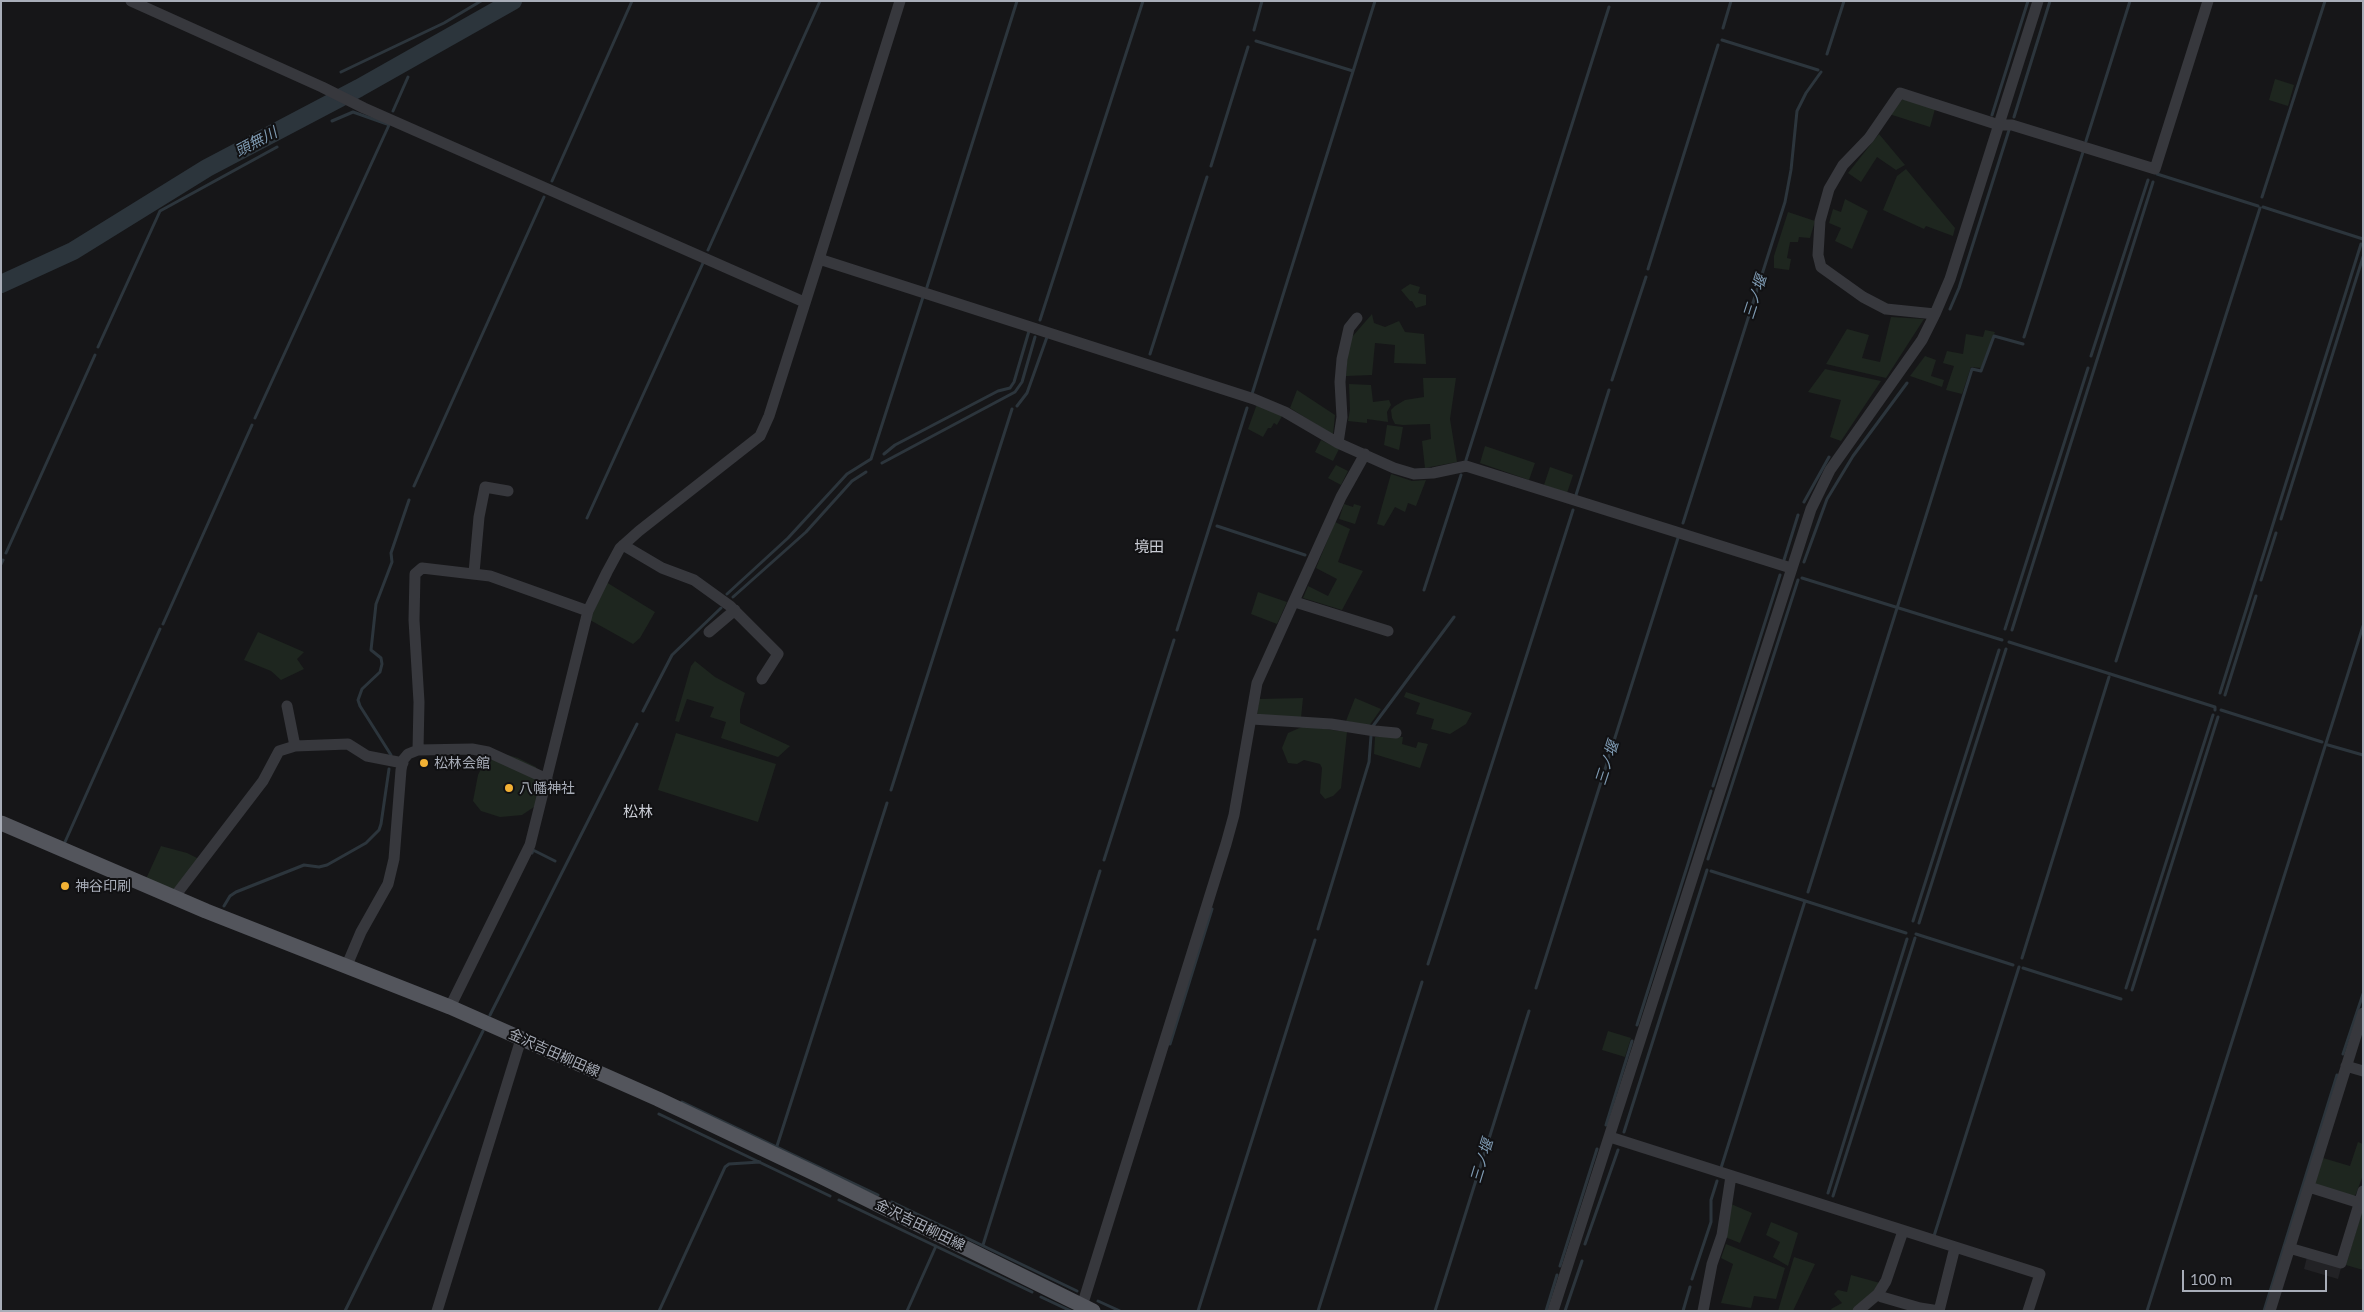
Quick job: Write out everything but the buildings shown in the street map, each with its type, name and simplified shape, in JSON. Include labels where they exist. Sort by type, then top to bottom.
[{"type":"main road","name":"金沢吉田柳田線","points":[[1,823],[175,896],[450,1007],[658,1099],[810,1171],[1088,1308]]},
{"type":"street","points":[[131,1],[322,87],[364,108],[804,302]]},
{"type":"street","points":[[450,1007],[530,845],[588,611],[606,572],[623,545],[760,436],[769,416],[900,1]]},
{"type":"street","points":[[1553,1311],[1810,509],[1830,470],[1922,340],[1935,314],[1950,279],[2038,1]]},
{"type":"street","points":[[1935,314],[1886,309],[1820,267],[1817,248],[1820,221],[1830,189],[1843,166],[1869,138],[1900,93],[1999,125],[2012,124],[2155,169],[2208,1]]},
{"type":"street","points":[[819,259],[1254,399],[1285,412],[1338,443],[1365,454],[1379,463],[1414,474],[1433,473],[1466,466],[1791,568]]},
{"type":"street","points":[[1338,443],[1342,417],[1340,382],[1343,352],[1349,328],[1357,318]]},
{"type":"street","points":[[1088,1308],[1234,816],[1257,683],[1341,497],[1365,454]]},
{"type":"street","points":[[474,573],[479,517],[486,487],[508,491]]},
{"type":"street","points":[[623,545],[662,568],[694,580],[735,610],[778,654],[762,679]]},
{"type":"street","points":[[418,750],[419,702],[414,620],[415,574],[422,568],[474,573],[509,581],[588,611]]},
{"type":"street","points":[[1294,602],[1388,630]]},
{"type":"street","points":[[709,632],[735,610]]},
{"type":"street","points":[[287,706],[295,746]]},
{"type":"street","points":[[1252,719],[1314,722],[1396,733]]},
{"type":"street","points":[[175,896],[263,781],[279,751],[295,746],[348,744],[367,756],[403,763]]},
{"type":"street","points":[[347,965],[361,932],[388,884],[392,868],[403,763],[408,754],[418,750],[472,749],[488,752],[547,779]]},
{"type":"street","points":[[2270,1311],[2363,1013]]},
{"type":"street","points":[[437,1311],[521,1039]]},
{"type":"street","points":[[2346,1066],[2363,1071]]},
{"type":"street","points":[[1610,1137],[2040,1274],[2028,1311]]},
{"type":"street","points":[[1703,1311],[1712,1264],[1722,1235],[1731,1176]]},
{"type":"street","points":[[2308,1187],[2361,1203]]},
{"type":"street","points":[[2289,1248],[2341,1263],[2363,1192]]},
{"type":"street","points":[[1858,1311],[1878,1294],[1886,1281],[1903,1231]]},
{"type":"street","points":[[1878,1294],[1882,1298],[1938,1311],[1955,1247]]},
{"type":"shaded area","points":[[2275,79],[2294,85],[2288,106],[2269,100]]},
{"type":"shaded area","points":[[1903,99],[1935,109],[1930,127],[1889,114]]},
{"type":"shaded area","points":[[1879,134],[1905,165],[1896,170],[1877,157],[1861,182],[1848,173]]},
{"type":"shaded area","points":[[1906,169],[1955,228],[1953,236],[1926,226],[1924,229],[1883,210],[1897,176]]},
{"type":"shaded area","points":[[1845,199],[1868,211],[1852,249],[1835,241],[1841,228],[1829,223],[1833,209],[1841,212]]},
{"type":"shaded area","points":[[1788,212],[1815,221],[1810,238],[1799,237],[1798,242],[1790,242],[1787,258],[1791,259],[1789,270],[1774,268],[1774,256]]},
{"type":"shaded area","points":[[1410,284],[1420,287],[1418,293],[1426,295],[1426,305],[1416,308],[1401,290]]},
{"type":"shaded area","points":[[1372,314],[1374,323],[1385,327],[1399,321],[1405,332],[1424,334],[1426,364],[1394,363],[1395,345],[1375,343],[1372,375],[1346,376],[1348,347],[1352,337]]},
{"type":"shaded area","points":[[1891,317],[1924,319],[1886,378],[1826,364],[1847,329],[1869,335],[1862,358],[1880,362]]},
{"type":"shaded area","points":[[1985,330],[1995,332],[1981,368],[1971,367],[1962,394],[1946,390],[1954,366],[1943,363],[1947,351],[1963,354],[1966,334],[1983,337]]},
{"type":"shaded area","points":[[1925,356],[1936,360],[1931,376],[1944,380],[1942,387],[1910,376]]},
{"type":"shaded area","points":[[1825,369],[1881,381],[1841,441],[1830,437],[1841,400],[1808,392]]},
{"type":"shaded area","points":[[1423,378],[1456,378],[1450,419],[1457,462],[1425,468],[1422,441],[1431,439],[1430,424],[1395,424],[1392,418],[1391,410],[1395,406],[1405,400],[1424,397]]},
{"type":"shaded area","points":[[1349,384],[1371,385],[1373,402],[1389,400],[1391,405],[1387,412],[1388,422],[1367,419],[1367,423],[1348,421],[1350,410]]},
{"type":"shaded area","points":[[1297,390],[1335,415],[1333,435],[1290,408]]},
{"type":"shaded area","points":[[1257,404],[1282,416],[1277,425],[1274,423],[1271,428],[1268,428],[1263,437],[1248,429]]},
{"type":"shaded area","points":[[1387,425],[1403,427],[1399,450],[1384,445]]},
{"type":"shaded area","points":[[1321,440],[1339,449],[1333,461],[1315,452]]},
{"type":"shaded area","points":[[1485,446],[1535,463],[1529,480],[1480,463]]},
{"type":"shaded area","points":[[1336,465],[1348,471],[1341,485],[1328,478]]},
{"type":"shaded area","points":[[1550,467],[1573,475],[1567,493],[1544,485]]},
{"type":"shaded area","points":[[1391,474],[1412,481],[1426,480],[1416,506],[1408,503],[1405,512],[1395,507],[1384,526],[1377,524]]},
{"type":"shaded area","points":[[1344,504],[1353,507],[1354,504],[1361,506],[1355,524],[1339,519]]},
{"type":"shaded area","points":[[1335,522],[1350,529],[1338,562],[1363,571],[1342,610],[1303,598],[1308,586],[1328,596],[1337,579],[1316,568]]},
{"type":"shaded area","points":[[606,582],[655,612],[640,638],[633,644],[590,620]]},
{"type":"shaded area","points":[[1258,592],[1287,602],[1277,624],[1251,614]]},
{"type":"shaded area","points":[[258,632],[304,652],[297,659],[304,669],[281,680],[271,671],[244,660]]},
{"type":"shaded area","points":[[695,661],[715,677],[745,693],[740,710],[740,723],[790,746],[778,757],[721,738],[726,722],[710,717],[714,707],[687,699],[679,722],[675,721],[691,666]]},
{"type":"shaded area","points":[[1406,692],[1472,713],[1466,724],[1450,734],[1431,729],[1434,719],[1416,714],[1420,703],[1404,697]]},
{"type":"shaded area","points":[[1303,698],[1301,718],[1257,716],[1259,699]]},
{"type":"shaded area","points":[[1355,698],[1381,709],[1369,726],[1346,721]]},
{"type":"shaded area","points":[[1304,726],[1347,732],[1341,788],[1333,796],[1325,799],[1320,793],[1322,768],[1320,764],[1304,760],[1297,764],[1288,763],[1282,748],[1288,733]]},
{"type":"shaded area","points":[[676,733],[776,764],[758,822],[658,790]]},
{"type":"shaded area","points":[[1375,737],[1403,737],[1402,744],[1416,748],[1418,742],[1428,744],[1420,768],[1374,754]]},
{"type":"shaded area","points":[[501,753],[518,758],[536,767],[543,787],[534,807],[522,815],[500,817],[481,811],[473,801],[478,775],[485,761]]},
{"type":"shaded area","points":[[161,846],[187,853],[199,859],[176,890],[146,879]]},
{"type":"shaded area","points":[[1608,1031],[1631,1038],[1625,1057],[1602,1050]]},
{"type":"shaded area","points":[[2358,1142],[2363,1144],[2363,1175],[2353,1197],[2314,1185],[2323,1158],[2350,1166]]},
{"type":"shaded area","points":[[1731,1204],[1752,1213],[1740,1243],[1725,1237]]},
{"type":"shaded area","points":[[2363,1212],[2363,1270],[2346,1265]]},
{"type":"shaded area","points":[[1771,1222],[1798,1233],[1788,1266],[1773,1257],[1780,1242],[1766,1235]]},
{"type":"shaded area","points":[[1726,1244],[1785,1268],[1776,1299],[1754,1296],[1751,1308],[1721,1303],[1733,1264],[1721,1258]]},
{"type":"shaded area","points":[[1794,1257],[1815,1264],[1793,1311],[1778,1311]]},
{"type":"shaded area","points":[[2307,1257],[2341,1268],[2338,1279],[2304,1269]]},
{"type":"shaded area","points":[[1851,1275],[1880,1283],[1852,1311],[1832,1311],[1831,1309],[1842,1303],[1834,1294],[1838,1290],[1847,1292]]},
{"type":"waterway","points":[[341,72],[444,23],[481,1]]},
{"type":"waterway","name":"頭無川","points":[[1,284],[73,251],[207,168],[359,88],[513,1]]},
{"type":"waterway","points":[[552,181],[632,1]]},
{"type":"waterway","points":[[708,250],[820,1]]},
{"type":"waterway","points":[[927,287],[1017,1]]},
{"type":"waterway","points":[[1040,320],[1143,1]]},
{"type":"waterway","points":[[1254,30],[1262,1]]},
{"type":"waterway","points":[[1252,394],[1375,1]]},
{"type":"waterway","points":[[1723,28],[1731,1]]},
{"type":"waterway","name":"三ノ堰","points":[[1827,54],[1844,1]]},
{"type":"waterway","points":[[1992,115],[2028,1]]},
{"type":"waterway","points":[[2014,117],[2050,1]]},
{"type":"waterway","points":[[2086,141],[2130,1]]},
{"type":"waterway","points":[[2262,197],[2325,1]]},
{"type":"waterway","points":[[1466,460],[1609,7]]},
{"type":"waterway","points":[[1722,40],[1818,70]]},
{"type":"waterway","points":[[1256,41],[1353,71]]},
{"type":"waterway","points":[[1648,269],[1718,45]]},
{"type":"waterway","points":[[1211,166],[1248,47]]},
{"type":"waterway","name":"三ノ堰","points":[[1683,523],[1785,202],[1791,170],[1797,111],[1806,93],[1821,72]]},
{"type":"waterway","points":[[393,111],[408,77]]},
{"type":"waterway","points":[[332,121],[353,112],[387,124]]},
{"type":"waterway","points":[[255,418],[389,125]]},
{"type":"waterway","points":[[1950,309],[1959,288],[2009,130]]},
{"type":"waterway","points":[[98,347],[160,211],[277,147]]},
{"type":"waterway","points":[[2024,337],[2083,152]]},
{"type":"waterway","points":[[2157,174],[2258,206]]},
{"type":"waterway","points":[[1150,354],[1207,177]]},
{"type":"waterway","points":[[2091,356],[2148,180]]},
{"type":"waterway","points":[[2012,630],[2153,182]]},
{"type":"waterway","points":[[414,486],[544,197]]},
{"type":"waterway","points":[[2263,207],[2363,239]]},
{"type":"waterway","points":[[2116,661],[2260,208]]},
{"type":"waterway","points":[[2220,693],[2361,244]]},
{"type":"waterway","points":[[2281,519],[2363,257]]},
{"type":"waterway","points":[[587,518],[703,263]]},
{"type":"waterway","points":[[1612,380],[1646,277]]},
{"type":"waterway","points":[[727,594],[788,538],[847,474],[871,459],[923,297]]},
{"type":"waterway","points":[[884,454],[895,445],[998,391],[1010,388],[1014,382],[1029,331]]},
{"type":"waterway","points":[[1808,892],[1972,369],[1981,371],[1994,336],[2023,344]]},
{"type":"waterway","points":[[882,463],[1015,392],[1022,382],[1035,337]]},
{"type":"waterway","points":[[1017,406],[1027,393],[1047,337]]},
{"type":"waterway","points":[[6,553],[95,355]]},
{"type":"waterway","points":[[2005,629],[2088,368]]},
{"type":"waterway","points":[[1804,562],[1827,499],[1853,456],[1907,383]]},
{"type":"waterway","points":[[1576,495],[1609,390]]},
{"type":"waterway","points":[[1177,630],[1247,408]]},
{"type":"waterway","points":[[891,790],[1012,409]]},
{"type":"waterway","points":[[163,624],[252,425]]},
{"type":"waterway","points":[[1804,502],[1829,457]]},
{"type":"waterway","points":[[733,597],[806,532],[852,481],[866,472]]},
{"type":"waterway","points":[[1424,590],[1461,475]]},
{"type":"waterway","points":[[391,755],[358,700],[362,689],[380,672],[381,658],[371,650],[376,604],[392,562],[391,553],[409,500]]},
{"type":"waterway","points":[[1428,964],[1573,510]]},
{"type":"waterway","points":[[1784,560],[1798,515]]},
{"type":"waterway","points":[[1217,526],[1305,555]]},
{"type":"waterway","points":[[2261,580],[2276,533]]},
{"type":"waterway","name":"三ノ堰","points":[[1536,988],[1678,538]]},
{"type":"waterway","points":[[1,564],[3,560]]},
{"type":"waterway","points":[[1713,786],[1780,575]]},
{"type":"waterway","points":[[1802,578],[2002,640]]},
{"type":"waterway","points":[[1708,859],[1798,580]]},
{"type":"waterway","points":[[2225,695],[2256,596]]},
{"type":"waterway","points":[[643,711],[672,655],[721,608]]},
{"type":"waterway","points":[[1373,726],[1454,617]]},
{"type":"waterway","points":[[2147,1311],[2363,626]]},
{"type":"waterway","points":[[65,842],[160,629]]},
{"type":"waterway","points":[[1104,860],[1174,640]]},
{"type":"waterway","points":[[2009,642],[2215,707],[2215,710]]},
{"type":"waterway","points":[[1919,923],[2006,649]]},
{"type":"waterway","points":[[1913,921],[1999,650]]},
{"type":"waterway","points":[[2022,958],[2109,677]]},
{"type":"waterway","points":[[2221,710],[2322,742]]},
{"type":"waterway","points":[[2126,988],[2213,715]]},
{"type":"waterway","points":[[2132,990],[2218,717]]},
{"type":"waterway","points":[[490,1015],[637,724]]},
{"type":"waterway","points":[[1318,929],[1369,762],[1371,736]]},
{"type":"waterway","points":[[2328,745],[2363,755]]},
{"type":"waterway","points":[[224,906],[230,896],[236,892],[304,865],[319,867],[327,865],[366,843],[379,830],[381,824],[389,769]]},
{"type":"waterway","points":[[1637,1025],[1711,791]]},
{"type":"waterway","points":[[777,1146],[887,803]]},
{"type":"waterway","points":[[532,853],[533,850],[555,861]]},
{"type":"waterway","points":[[1624,1132],[1707,870]]},
{"type":"waterway","points":[[983,1245],[1100,871]]},
{"type":"waterway","points":[[1711,871],[1906,933]]},
{"type":"waterway","points":[[1721,1168],[1805,901]]},
{"type":"waterway","points":[[1170,1044],[1212,909]]},
{"type":"waterway","points":[[1916,934],[2013,965]]},
{"type":"waterway","points":[[1833,1196],[1915,938]]},
{"type":"waterway","points":[[1828,1193],[1907,939]]},
{"type":"waterway","points":[[1198,1311],[1315,940]]},
{"type":"waterway","points":[[1934,1236],[2019,967]]},
{"type":"waterway","points":[[2023,968],[2121,999]]},
{"type":"waterway","points":[[1318,1311],[1422,982]]},
{"type":"waterway","points":[[2343,1054],[2363,994]]},
{"type":"waterway","name":"三ノ堰","points":[[1435,1311],[1529,1011]]},
{"type":"waterway","points":[[345,1311],[483,1031]]},
{"type":"waterway","points":[[1606,1125],[1632,1041]]},
{"type":"waterway","points":[[2264,1311],[2337,1075]]},
{"type":"waterway","points":[[682,1102],[878,1195]]},
{"type":"waterway","points":[[659,1114],[830,1196]]},
{"type":"waterway","points":[[1560,1266],[1597,1149]]},
{"type":"waterway","points":[[1585,1244],[1618,1150]]},
{"type":"waterway","points":[[659,1311],[725,1167],[729,1164],[760,1162]]},
{"type":"waterway","points":[[1692,1279],[1711,1222],[1711,1200],[1717,1181]]},
{"type":"waterway","points":[[839,1200],[1032,1292]]},
{"type":"waterway","points":[[892,1202],[1077,1291]]},
{"type":"waterway","points":[[907,1311],[936,1246]]},
{"type":"waterway","points":[[1565,1311],[1582,1261]]},
{"type":"waterway","points":[[1546,1311],[1557,1275]]},
{"type":"waterway","points":[[1683,1311],[1690,1287]]},
{"type":"waterway","points":[[1041,1297],[1071,1311]]},
{"type":"waterway","points":[[1098,1301],[1120,1311]]},
{"type":"place","name":"松林会館","points":[[424,763]]},
{"type":"place","name":"八幡神社","points":[[509,788]]},
{"type":"place","name":"神谷印刷","points":[[65,886]]},
{"type":"district","name":"境田","points":[[1149,547]]},
{"type":"district","name":"松林","points":[[638,812]]}]
